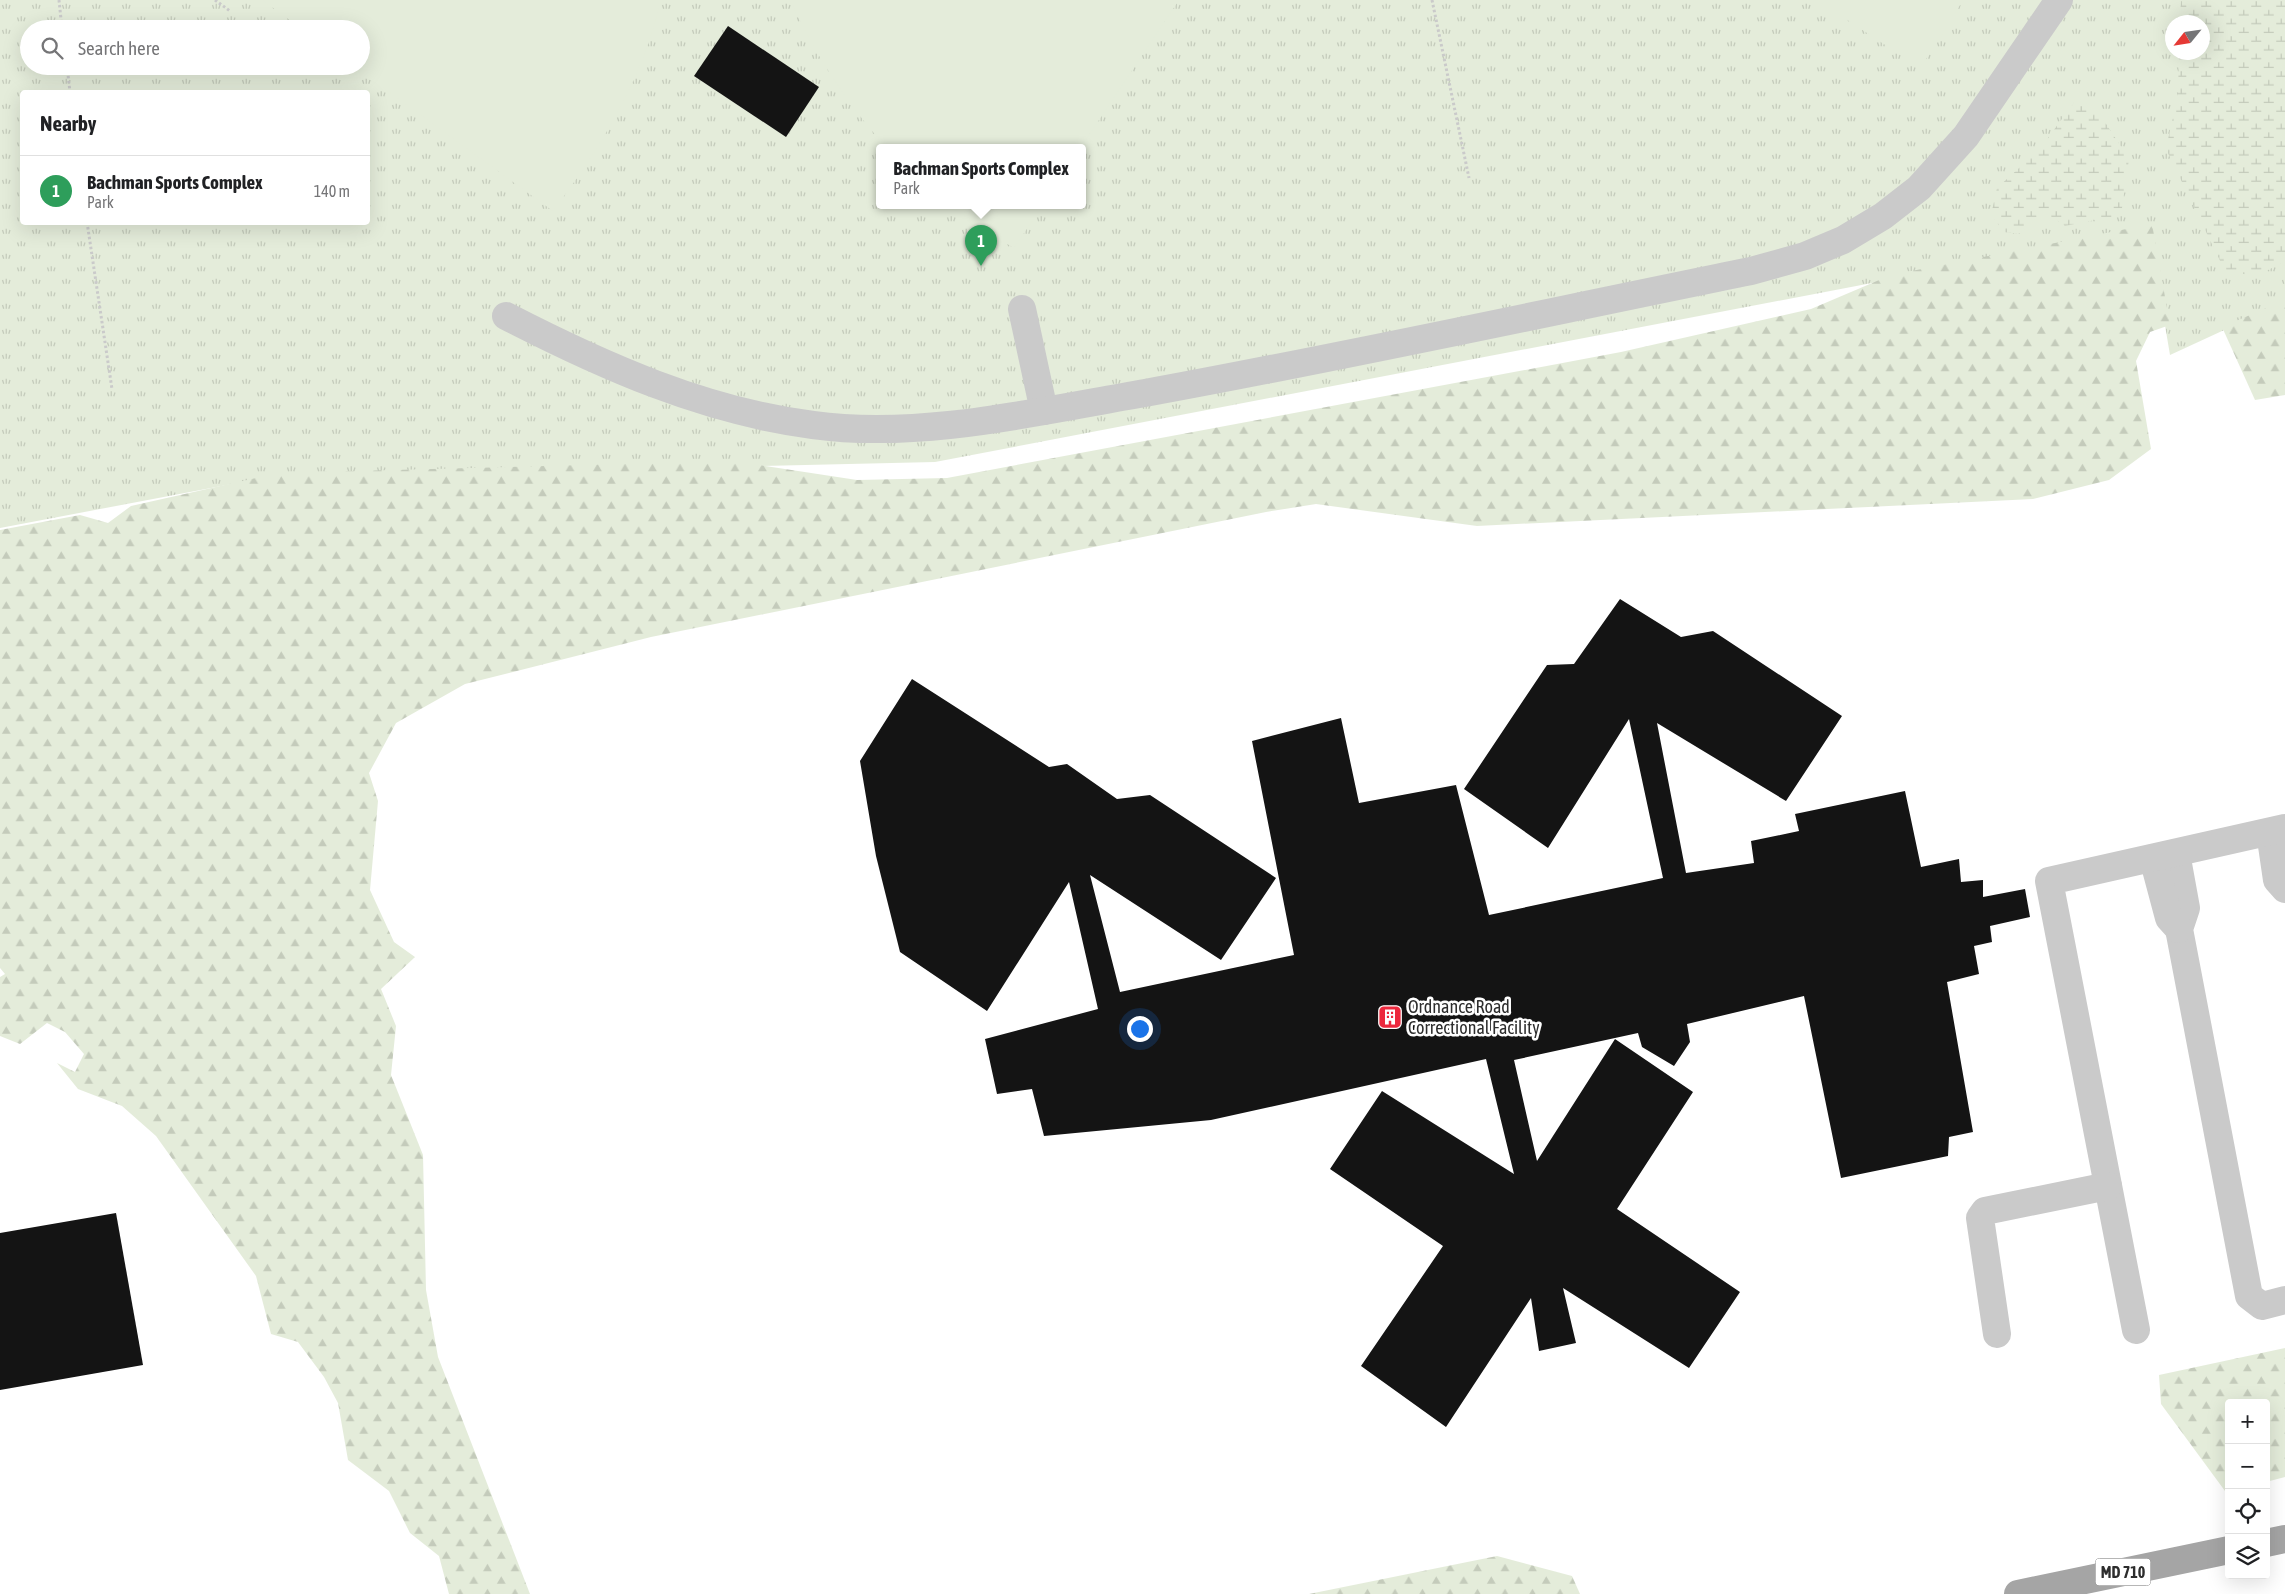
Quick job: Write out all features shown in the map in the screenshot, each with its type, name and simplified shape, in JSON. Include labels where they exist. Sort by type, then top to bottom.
[{"type":"main road","points":[[2270,1542],[2285,1539]]},
{"type":"main road","name":"MD 710","points":[[2018,1594],[2225,1551]]},
{"type":"lane","points":[[506,316],[576,352],[689,398],[774,419],[817,426],[918,427],[975,422],[1263,371],[1750,271],[1805,256],[1843,240],[1883,216],[1919,188],[1966,136],[2059,0]]},
{"type":"lane","points":[[1022,308],[1044,411]]},
{"type":"lane","points":[[2136,1330],[2049,881],[2277,830],[2276,880],[2285,889]]},
{"type":"lane","points":[[2164,855],[2186,908],[2179,929],[2248,1296],[2262,1306],[2285,1300]]},
{"type":"lane","points":[[1997,1334],[1980,1218],[1985,1211],[2108,1186]]},
{"type":"path","points":[[59,0],[61,20]]},
{"type":"path","points":[[215,0],[230,11]]},
{"type":"path","points":[[1432,0],[1469,178]]},
{"type":"path","points":[[68,75],[70,90]]},
{"type":"path","points":[[87,225],[112,390]]},
{"type":"green space","points":[[0,0],[2285,0],[2285,302],[2170,355],[2149,230],[935,462],[269,477],[0,528]]},
{"type":"green space","points":[[262,0],[661,0],[653,29],[632,84],[604,137],[553,211],[365,75],[370,75],[370,20],[290,20]]},
{"type":"green space","points":[[790,0],[1179,0],[1083,144],[883,144],[832,77],[810,40]]},
{"type":"green space","points":[[1817,0],[1963,0],[1920,68]]},
{"type":"green space","points":[[2181,0],[2285,0],[2285,261],[2257,276],[2225,271],[2166,149],[2178,93],[2179,60],[2210,60],[2210,15],[2180,15]]},
{"type":"green space","points":[[2076,100],[2099,113],[2129,159],[2121,215],[2065,226],[2043,211],[2039,223],[2018,234],[2004,232],[1991,215],[1997,188],[2039,150]]},
{"type":"green space","points":[[953,209],[1040,209],[1014,248],[973,224]]},
{"type":"green space","points":[[2152,224],[2170,325],[2150,332],[2136,361],[2151,449],[2109,480],[2033,499],[1477,526],[1316,504],[1266,512],[651,637],[465,684],[396,723],[369,773],[378,801],[370,890],[394,942],[415,957],[381,989],[396,1026],[391,1075],[423,1155],[426,1290],[438,1357],[530,1594],[449,1594],[439,1556],[410,1533],[389,1491],[348,1460],[338,1403],[324,1377],[298,1342],[271,1334],[256,1276],[156,1136],[122,1106],[78,1089],[57,1063],[75,1072],[84,1054],[65,1032],[47,1023],[20,1044],[0,1036],[0,977],[5,974],[0,968],[0,530],[80,515],[108,523],[131,506],[278,473],[733,461],[857,480],[947,478],[1621,352],[1811,309],[1891,275]]},
{"type":"green space","points":[[2285,300],[2285,395],[2255,400],[2222,327]]},
{"type":"green space","points":[[2285,1348],[2285,1477],[2270,1481],[2270,1399],[2225,1399],[2225,1491],[2161,1404],[2159,1375]]},
{"type":"green space","points":[[1497,1556],[1572,1576],[1580,1594],[1309,1594]]},
{"type":"building","points":[[728,26],[819,87],[786,137],[694,76]]},
{"type":"building","name":"Ordnance Road Correctional Facility","points":[[1620,599],[1681,637],[1713,631],[1842,716],[1786,801],[1657,723],[1686,873],[1754,863],[1751,841],[1799,831],[1795,814],[1905,791],[1921,867],[1959,859],[1961,882],[1983,880],[1983,897],[2025,889],[2030,917],[1990,926],[1992,942],[1974,946],[1979,974],[1947,982],[1973,1132],[1949,1137],[1948,1156],[1841,1178],[1804,996],[1687,1024],[1690,1042],[1674,1066],[1642,1047],[1638,1033],[1514,1060],[1537,1161],[1615,1039],[1693,1092],[1617,1209],[1740,1292],[1689,1368],[1563,1288],[1576,1343],[1539,1351],[1531,1298],[1446,1427],[1361,1366],[1443,1246],[1330,1169],[1382,1091],[1514,1174],[1486,1059],[1211,1120],[1044,1136],[1032,1089],[997,1094],[985,1039],[1098,1009],[1069,882],[987,1011],[900,952],[876,856],[860,761],[912,679],[1049,767],[1067,764],[1117,799],[1150,795],[1276,878],[1221,960],[1090,875],[1120,992],[1294,955],[1252,741],[1341,718],[1359,803],[1456,785],[1489,915],[1663,878],[1629,719],[1548,848],[1464,789],[1547,665],[1574,664]]},
{"type":"building","points":[[116,1213],[143,1365],[0,1390],[0,1233]]},
{"type":"place","name":"Bachman Sports Complex","points":[[981,266]]},
{"type":"place","name":"Ordnance Road Correctional Facility","points":[[1390,1017]]}]
